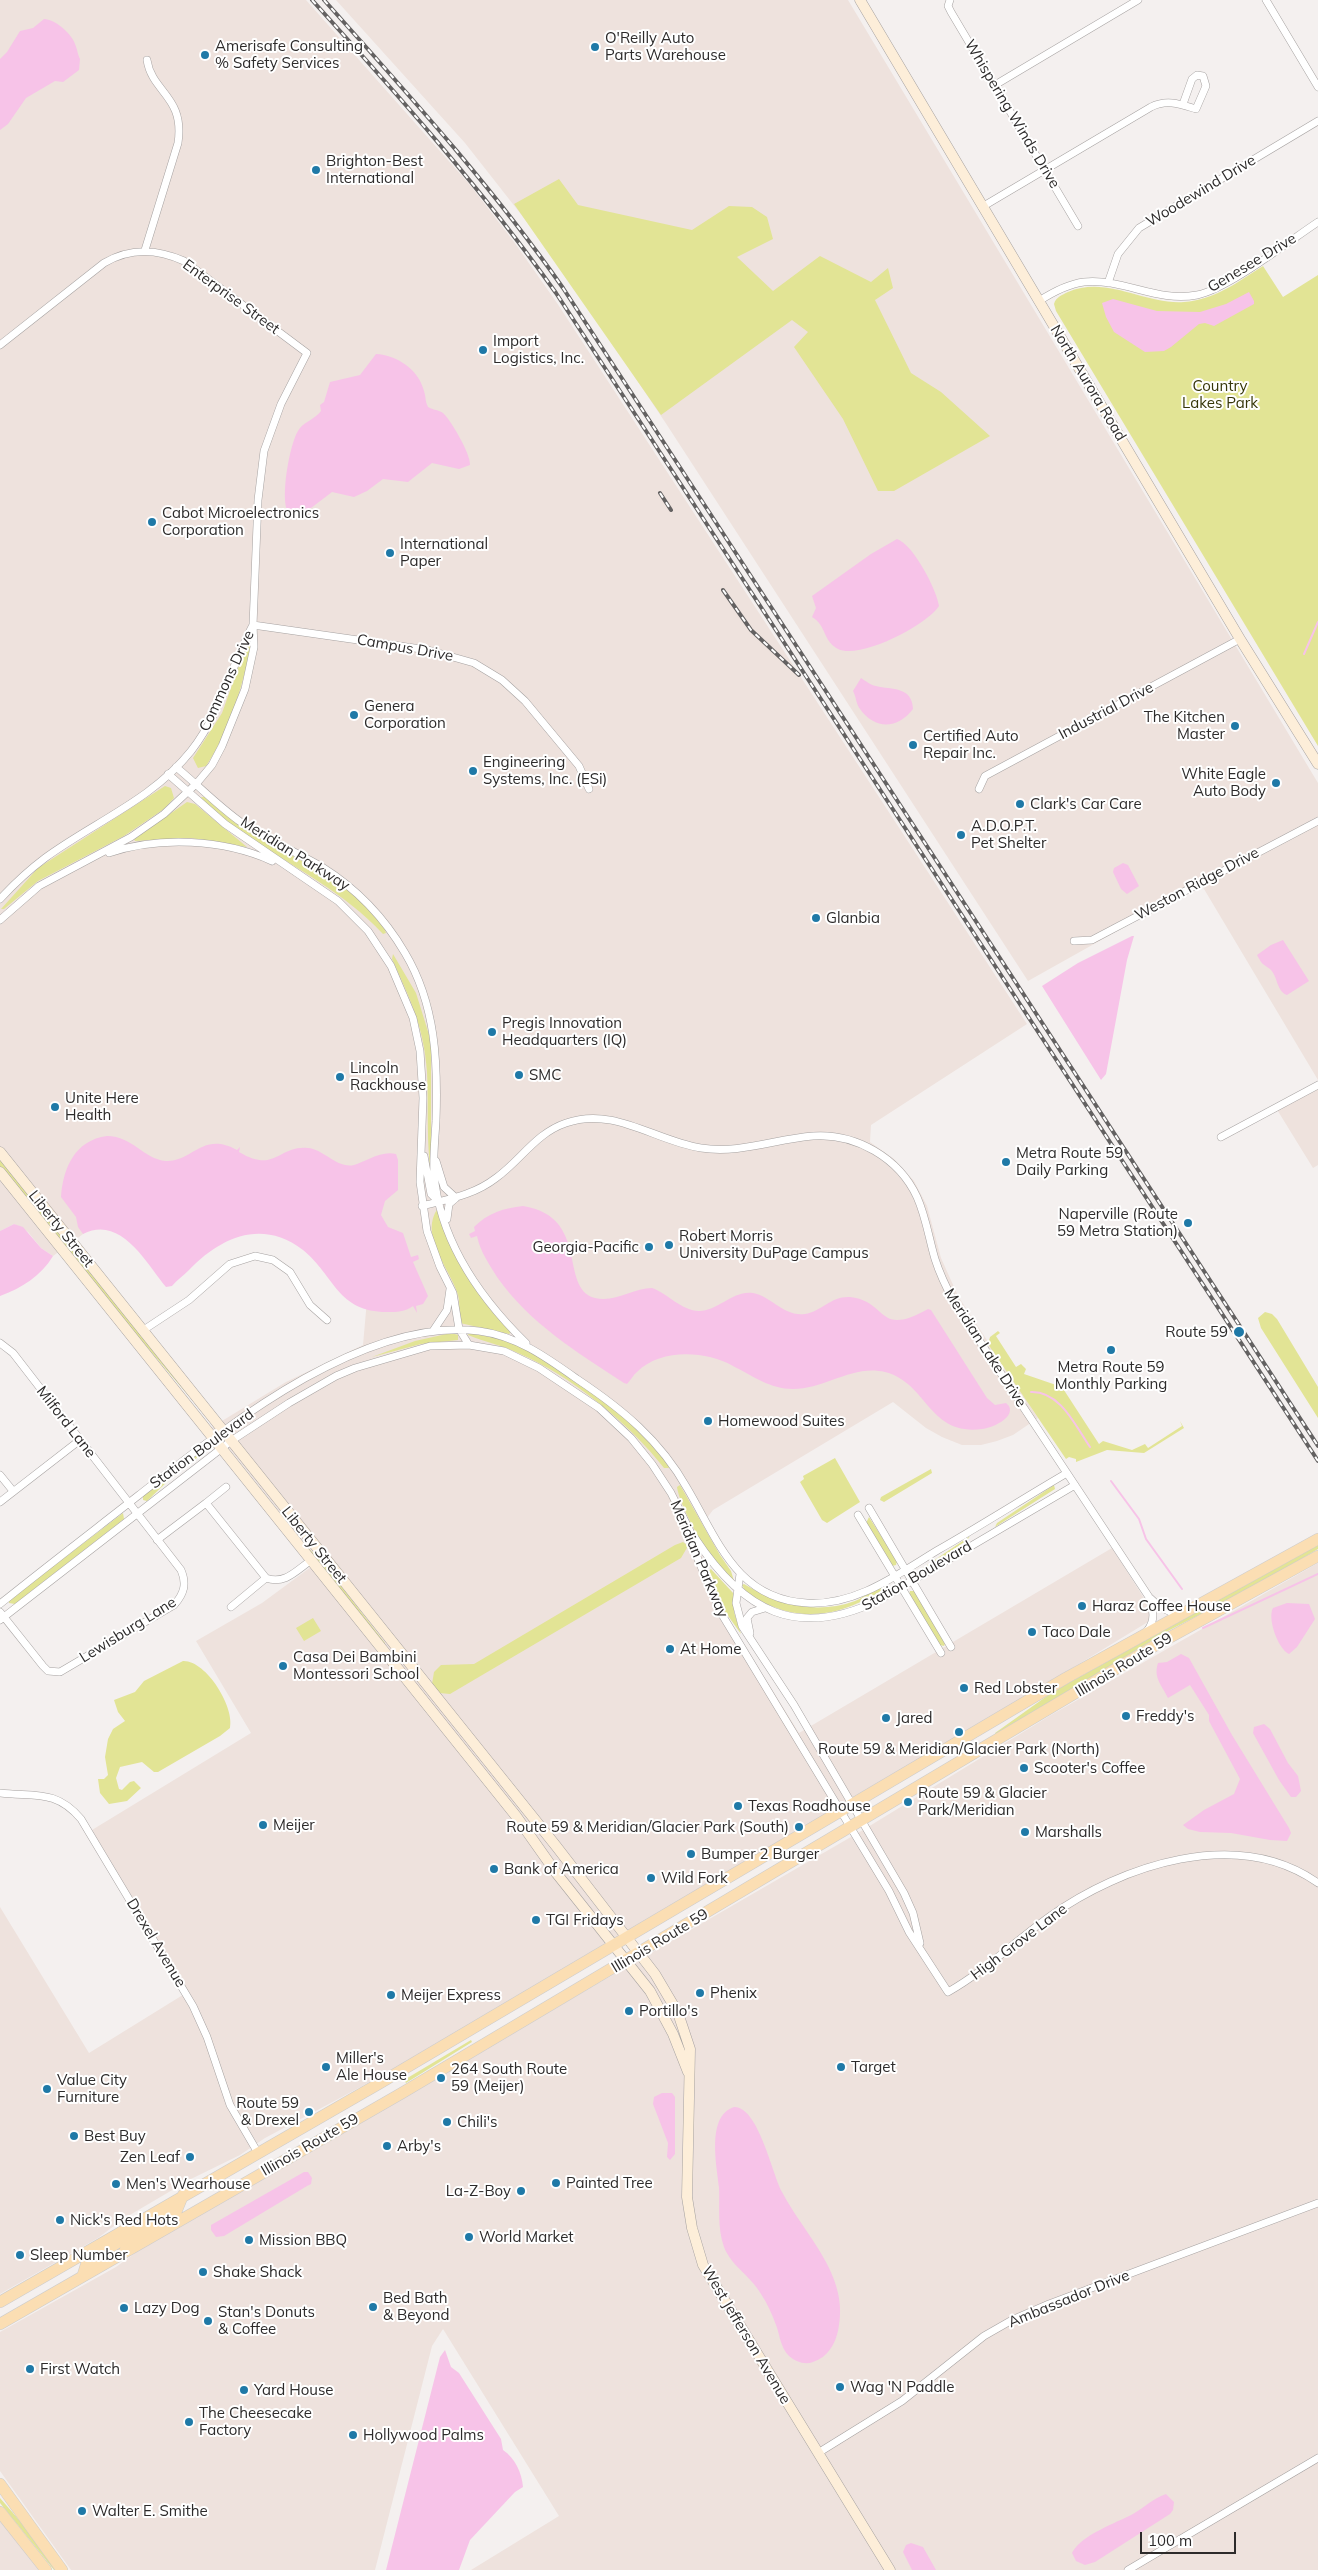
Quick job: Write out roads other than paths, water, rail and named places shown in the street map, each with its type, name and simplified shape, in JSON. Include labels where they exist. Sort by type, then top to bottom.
[{"type":"main road","name":"Illinois Route 59","points":[[0,2302],[183,2195],[380,2084],[1146,1633],[1318,1539]]},
{"type":"main road","name":"Illinois Route 59","points":[[0,2324],[383,2104],[1156,1645],[1318,1556]]},
{"type":"main road","points":[[125,2251],[129,2240],[176,2212],[183,2195]]},
{"type":"main road","points":[[83,2275],[87,2262],[120,2242],[121,2232]]},
{"type":"main road","points":[[0,2484],[62,2570]]},
{"type":"main road","points":[[0,2512],[46,2570]]},
{"type":"street","name":"North Aurora Road","points":[[860,0],[1240,639],[1318,764]]},
{"type":"street","points":[[995,86],[1138,0]]},
{"type":"street","points":[[1266,0],[1318,88]]},
{"type":"street","name":"Whispering Winds Drive","points":[[949,1],[949,9],[1078,226]]},
{"type":"street","points":[[145,250],[178,143],[179,131],[175,109],[151,71],[147,60]]},
{"type":"street","points":[[982,207],[1151,107],[1163,102],[1183,104],[1196,109],[1206,86],[1203,76],[1197,75],[1192,79],[1183,104]]},
{"type":"street","name":"Woodewind Drive","points":[[1108,283],[1118,254],[1139,228],[1318,121]]},
{"type":"street","name":"Genesee Drive","points":[[1039,300],[1062,288],[1077,283],[1108,283],[1170,296],[1203,293],[1221,285],[1318,222]]},
{"type":"street","name":"Enterprise Street","points":[[0,345],[104,263],[124,254],[145,250],[163,253],[184,261],[307,354],[281,404],[264,451],[258,500],[253,625]]},
{"type":"street","name":"Commons Drive","points":[[0,899],[46,858],[124,810],[176,767],[199,740],[216,713],[242,644],[253,625]]},
{"type":"street","name":"Commons Drive","points":[[0,920],[39,886],[131,837],[197,784],[212,765],[222,746],[245,688],[254,646],[253,625]]},
{"type":"street","name":"Campus Drive","points":[[253,625],[428,650],[474,663],[497,676],[517,693],[579,766],[589,789]]},
{"type":"street","name":"Industrial Drive","points":[[979,789],[984,776],[1240,639]]},
{"type":"street","name":"Meridian Parkway","points":[[176,767],[240,821],[342,880],[369,904],[396,939],[421,988],[434,1036],[436,1076],[434,1171],[439,1202],[451,1237],[462,1261],[486,1300],[532,1348]]},
{"type":"street","name":"Meridian Parkway","points":[[168,774],[225,824],[288,869],[320,887],[350,911],[381,949],[400,984],[413,1018],[421,1058],[422,1152],[420,1182],[422,1206],[434,1253],[456,1300],[459,1329],[469,1344],[492,1348],[526,1360],[610,1417],[652,1464],[668,1488],[690,1531],[697,1557],[721,1612],[889,1891],[909,1932],[920,1946]]},
{"type":"street","name":"Weston Ridge Drive","points":[[1074,941],[1092,940],[1318,821]]},
{"type":"street","points":[[85,861],[135,846],[185,843],[237,850],[288,869]]},
{"type":"street","points":[[1221,1137],[1318,1085]]},
{"type":"street","name":"Meridian Lake Drive","points":[[422,1206],[456,1198],[479,1189],[496,1179],[546,1132],[566,1123],[582,1119],[619,1121],[670,1140],[705,1149],[748,1148],[797,1138],[824,1136],[844,1138],[869,1147],[892,1164],[910,1185],[922,1209],[935,1258],[951,1297],[1067,1473],[1149,1597],[1160,1607],[1178,1615]]},
{"type":"street","name":"Liberty Street","points":[[0,1152],[628,1938]]},
{"type":"street","name":"Meridian Parkway","points":[[422,1152],[431,1194],[439,1202]]},
{"type":"street","name":"Meridian Parkway","points":[[435,1155],[444,1187],[456,1198],[449,1204],[446,1213],[451,1237]]},
{"type":"street","name":"Liberty Street","points":[[0,1172],[220,1449],[516,1816],[558,1874],[616,1945]]},
{"type":"street","points":[[142,1331],[189,1300],[230,1264],[255,1256],[273,1260],[290,1272],[310,1305],[327,1320]]},
{"type":"street","points":[[433,1331],[447,1310],[451,1296],[449,1284]]},
{"type":"street","name":"Meridian Parkway","points":[[433,1331],[459,1329],[504,1336],[532,1348],[613,1403],[650,1435],[680,1475],[723,1554],[740,1574],[737,1611],[742,1626],[853,1804],[904,1893],[912,1913],[920,1946]]},
{"type":"street","name":"Station Boulevard","points":[[0,1604],[222,1430],[336,1362],[390,1342],[433,1331]]},
{"type":"street","name":"Milford Lane","points":[[0,1343],[13,1353],[138,1514]]},
{"type":"street","name":"Station Boulevard","points":[[1,1616],[138,1514],[230,1441],[289,1403],[356,1368],[430,1346],[469,1344]]},
{"type":"street","points":[[0,1502],[80,1440]]},
{"type":"street","name":"Station Boulevard","points":[[740,1574],[752,1584],[780,1598],[810,1604],[839,1601],[857,1595],[894,1576],[1067,1473]]},
{"type":"street","points":[[0,1475],[13,1492]]},
{"type":"street","name":"Station Boulevard","points":[[690,1531],[722,1577],[738,1592],[765,1608],[797,1617],[832,1617],[862,1608],[913,1581],[1075,1485]]},
{"type":"street","points":[[157,1540],[226,1487]]},
{"type":"street","points":[[206,1503],[266,1578],[275,1582],[283,1580],[310,1561]]},
{"type":"street","points":[[869,1508],[952,1647]]},
{"type":"street","name":"Lewisburg Lane","points":[[1,1616],[48,1671],[60,1672],[174,1605],[184,1590],[184,1579],[180,1570],[138,1514]]},
{"type":"street","points":[[858,1515],[941,1653]]},
{"type":"street","points":[[231,1607],[266,1578]]},
{"type":"street","name":"Meridian Lake Drive","points":[[1146,1633],[1152,1626],[1154,1616],[1149,1597]]},
{"type":"street","name":"Meridian Parkway","points":[[752,1640],[747,1625],[747,1618],[752,1612],[765,1608]]},
{"type":"street","name":"Drexel Avenue","points":[[0,1793],[41,1794],[56,1798],[74,1810],[82,1819],[193,2006],[207,2037],[225,2095],[258,2153]]},
{"type":"street","name":"High Grove Lane","points":[[920,1946],[948,1992],[985,1968],[1034,1928],[1072,1902],[1105,1885],[1154,1867],[1213,1855],[1252,1855],[1284,1864],[1318,1883]]},
{"type":"street","name":"West Jefferson Avenue","points":[[628,1938],[670,1998],[684,2026],[690,2049],[691,2112],[687,2197],[699,2254],[713,2284],[890,2570]]},
{"type":"street","name":"West Jefferson Avenue","points":[[616,1945],[658,2005],[690,2075]]},
{"type":"street","name":"Ambassador Drive","points":[[818,2453],[902,2401],[972,2345],[1012,2320],[1049,2304],[1318,2203]]},
{"type":"street","points":[[1128,2570],[1318,2458]]},
{"type":"waterway","points":[[1304,654],[1318,622]]},
{"type":"waterway","points":[[1031,1392],[1041,1393],[1058,1403],[1066,1411],[1090,1447]]},
{"type":"waterway","points":[[1111,1481],[1139,1519],[1146,1539],[1182,1589]]},
{"type":"waterway","points":[[1203,1628],[1318,1574]]},
{"type":"railway","points":[[312,0],[469,180],[528,254],[556,293],[1318,1461]]},
{"type":"railway","points":[[324,0],[478,176],[563,288],[1318,1446]]},
{"type":"railway","points":[[660,493],[671,510]]},
{"type":"railway","points":[[723,590],[751,630],[799,675]]},
{"type":"place","name":"O'Reilly Auto Parts Warehouse","points":[[595,47]]},
{"type":"place","name":"Amerisafe Consulting % Safety Services","points":[[205,55]]},
{"type":"place","name":"Brighton-Best International","points":[[316,170]]},
{"type":"place","name":"Import Logistics, Inc.","points":[[483,350]]},
{"type":"place","name":"Cabot Microelectronics Corporation","points":[[152,522]]},
{"type":"place","name":"International Paper","points":[[390,553]]},
{"type":"place","name":"Genera Corporation","points":[[354,715]]},
{"type":"place","name":"The Kitchen Master","points":[[1235,726]]},
{"type":"place","name":"Certified Auto Repair Inc.","points":[[913,745]]},
{"type":"place","name":"Engineering Systems, Inc. (ESi)","points":[[473,771]]},
{"type":"place","name":"White Eagle Auto Body","points":[[1276,783]]},
{"type":"place","name":"Clark's Car Care","points":[[1020,804]]},
{"type":"place","name":"A.D.O.P.T. Pet Shelter","points":[[961,835]]},
{"type":"place","name":"Glanbia","points":[[816,918]]},
{"type":"place","name":"Pregis Innovation Headquarters (IQ)","points":[[492,1032]]},
{"type":"place","name":"SMC","points":[[519,1075]]},
{"type":"place","name":"Lincoln Rackhouse","points":[[340,1077]]},
{"type":"place","name":"Unite Here Health","points":[[55,1107]]},
{"type":"place","name":"Metra Route 59 Daily Parking","points":[[1006,1162]]},
{"type":"place","name":"Naperville (Route 59 Metra Station)","points":[[1188,1223]]},
{"type":"place","name":"Robert Morris University DuPage Campus","points":[[669,1245]]},
{"type":"place","name":"Georgia-Pacific","points":[[649,1247]]},
{"type":"place","name":"Route 59","points":[[1239,1332]]},
{"type":"place","name":"Metra Route 59 Monthly Parking","points":[[1111,1350]]},
{"type":"place","name":"Homewood Suites","points":[[708,1421]]},
{"type":"place","name":"Haraz Coffee House","points":[[1082,1606]]},
{"type":"place","name":"Taco Dale","points":[[1032,1632]]},
{"type":"place","name":"At Home","points":[[670,1649]]},
{"type":"place","name":"Casa Dei Bambini Montessori School","points":[[283,1666]]},
{"type":"place","name":"Red Lobster","points":[[964,1688]]},
{"type":"place","name":"Freddy's","points":[[1126,1716]]},
{"type":"place","name":"Jared","points":[[886,1718]]},
{"type":"place","name":"Route 59 & Meridian/Glacier Park (North)","points":[[959,1732]]},
{"type":"place","name":"Scooter's Coffee","points":[[1024,1768]]},
{"type":"place","name":"Route 59 & Glacier Park/Meridian","points":[[908,1802]]},
{"type":"place","name":"Texas Roadhouse","points":[[738,1806]]},
{"type":"place","name":"Meijer","points":[[263,1825]]},
{"type":"place","name":"Route 59 & Meridian/Glacier Park (South)","points":[[799,1827]]},
{"type":"place","name":"Marshalls","points":[[1025,1832]]},
{"type":"place","name":"Bumper 2 Burger","points":[[691,1854]]},
{"type":"place","name":"Bank of America","points":[[494,1869]]},
{"type":"place","name":"Wild Fork","points":[[651,1878]]},
{"type":"place","name":"TGI Fridays","points":[[536,1920]]},
{"type":"place","name":"Phenix","points":[[700,1993]]},
{"type":"place","name":"Meijer Express","points":[[391,1995]]},
{"type":"place","name":"Portillo's","points":[[629,2011]]},
{"type":"place","name":"Miller's Ale House","points":[[326,2067]]},
{"type":"place","name":"Target","points":[[841,2067]]},
{"type":"place","name":"264 South Route 59 (Meijer)","points":[[441,2078]]},
{"type":"place","name":"Value City Furniture","points":[[47,2089]]},
{"type":"place","name":"Route 59 & Drexel","points":[[309,2112]]},
{"type":"place","name":"Chili's","points":[[447,2122]]},
{"type":"place","name":"Best Buy","points":[[74,2136]]},
{"type":"place","name":"Arby's","points":[[387,2146]]},
{"type":"place","name":"Zen Leaf","points":[[190,2157]]},
{"type":"place","name":"Painted Tree","points":[[556,2183]]},
{"type":"place","name":"Men's Wearhouse","points":[[116,2184]]},
{"type":"place","name":"La-Z-Boy","points":[[521,2191]]},
{"type":"place","name":"Nick's Red Hots","points":[[60,2220]]},
{"type":"place","name":"World Market","points":[[469,2237]]},
{"type":"place","name":"Mission BBQ","points":[[249,2240]]},
{"type":"place","name":"Sleep Number","points":[[20,2255]]},
{"type":"place","name":"Shake Shack","points":[[203,2272]]},
{"type":"place","name":"Bed Bath & Beyond","points":[[373,2307]]},
{"type":"place","name":"Lazy Dog","points":[[124,2308]]},
{"type":"place","name":"Stan's Donuts & Coffee","points":[[208,2321]]},
{"type":"place","name":"First Watch","points":[[30,2369]]},
{"type":"place","name":"Wag 'N Paddle","points":[[840,2387]]},
{"type":"place","name":"Yard House","points":[[244,2390]]},
{"type":"place","name":"The Cheesecake Factory","points":[[189,2422]]},
{"type":"place","name":"Hollywood Palms","points":[[353,2435]]},
{"type":"place","name":"Walter E. Smithe","points":[[82,2511]]},
{"type":"park label","name":"Country Lakes Park","points":[[1220,394]]}]
